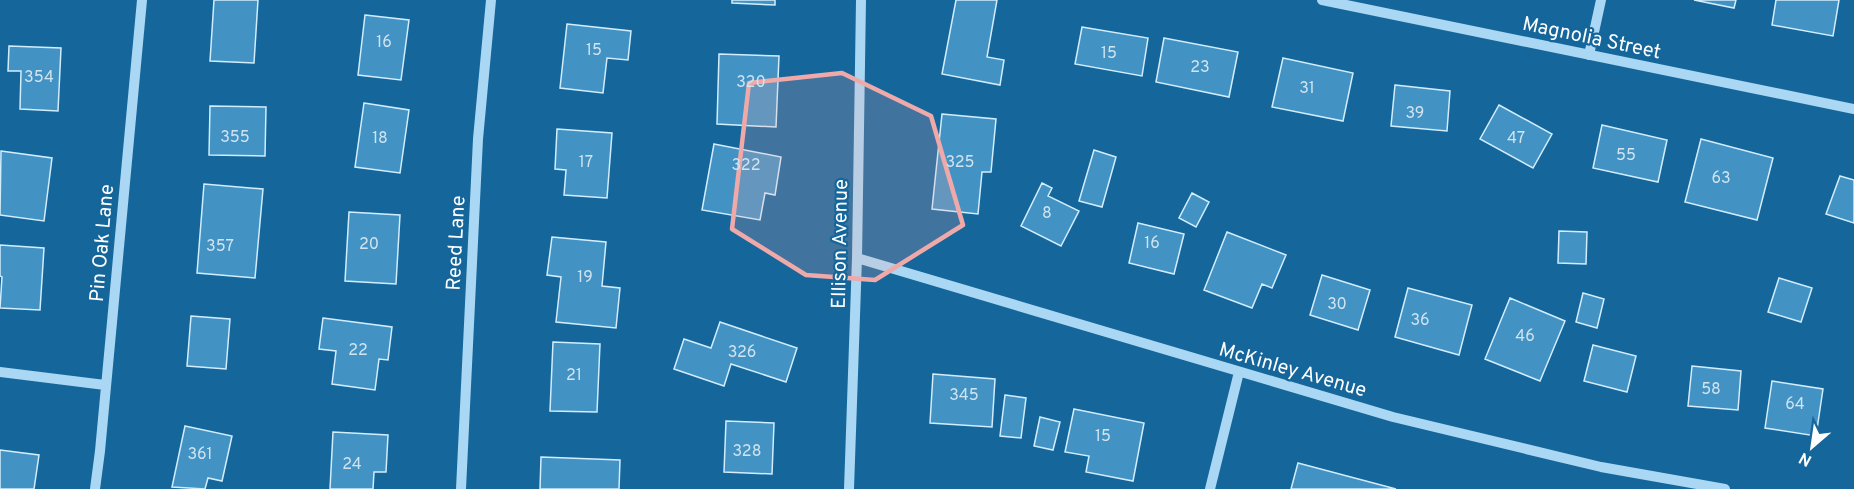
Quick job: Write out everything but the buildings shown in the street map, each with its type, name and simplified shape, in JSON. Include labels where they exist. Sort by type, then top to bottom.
[{"type":"street","name":"Pin Oak Lane","points":[[95,489],[142,0]]},
{"type":"street","name":"Reed Lane","points":[[461,489],[478,139],[490,0]]},
{"type":"street","name":"Ellison Avenue","points":[[849,489],[857,258],[861,0]]},
{"type":"street","name":"Magnolia Street","points":[[1322,0],[1854,109]]},
{"type":"street","points":[[1589,55],[1600,0]]},
{"type":"street","name":"McKinley Avenue","points":[[857,258],[1404,420],[1602,467],[1725,489]]},
{"type":"street","points":[[0,372],[105,385]]},
{"type":"street","points":[[1210,489],[1239,372]]},
{"type":"highlighted area","points":[[842,73],[931,116],[963,225],[875,280],[806,275],[732,229],[749,83]]}]
